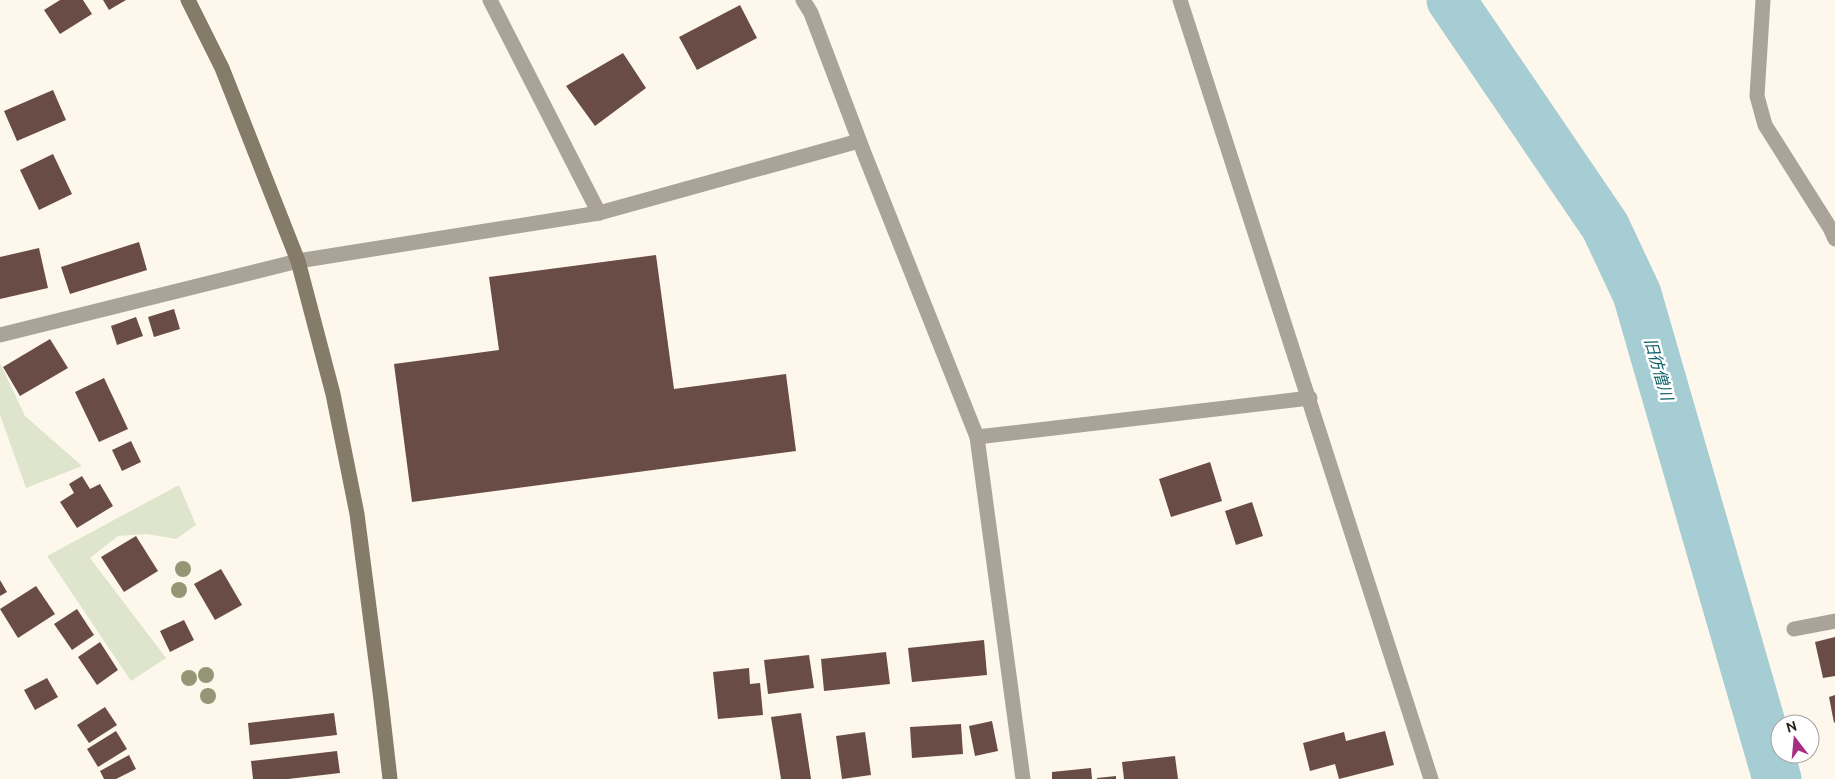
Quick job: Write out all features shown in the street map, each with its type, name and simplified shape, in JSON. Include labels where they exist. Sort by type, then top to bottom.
[{"type":"street","points":[[188,0],[222,68],[298,260],[333,394],[357,514],[382,700],[390,779]]},
{"type":"street","points":[[490,0],[599,213]]},
{"type":"street","points":[[803,0],[811,13],[859,141],[977,437],[1023,779]]},
{"type":"street","points":[[1180,0],[1310,398],[1431,779]]},
{"type":"street","points":[[1762,0],[1757,96],[1765,124],[1835,239]]},
{"type":"street","points":[[0,335],[298,260],[599,213],[859,141]]},
{"type":"street","points":[[977,437],[1310,398]]},
{"type":"street","points":[[1794,629],[1835,621]]},
{"type":"green space","points":[[0,363],[25,416],[82,466],[26,488],[0,415]]},
{"type":"green space","points":[[179,485],[196,525],[176,539],[147,534],[118,536],[90,558],[166,658],[131,681],[47,556]]},
{"type":"building","points":[[60,0],[83,0],[92,14],[60,34],[44,10]]},
{"type":"building","points":[[103,0],[126,0],[109,10]]},
{"type":"building","points":[[740,5],[757,38],[697,70],[679,37]]},
{"type":"building","points":[[623,53],[646,88],[595,126],[566,86]]},
{"type":"building","points":[[53,90],[66,120],[17,141],[4,111]]},
{"type":"building","points":[[53,154],[72,194],[39,210],[20,170]]},
{"type":"building","points":[[139,242],[147,270],[70,294],[61,267]]},
{"type":"building","points":[[39,248],[48,288],[0,299],[0,257]]},
{"type":"building","points":[[656,255],[674,389],[786,374],[796,451],[412,502],[394,364],[499,350],[489,277]]},
{"type":"building","points":[[174,309],[180,329],[154,337],[148,317]]},
{"type":"building","points":[[136,317],[143,336],[117,345],[111,326]]},
{"type":"building","points":[[50,339],[68,368],[20,396],[3,367]]},
{"type":"building","points":[[104,378],[128,429],[99,442],[75,392]]},
{"type":"building","points":[[131,441],[141,462],[122,471],[112,450]]},
{"type":"building","points":[[1210,462],[1222,501],[1171,517],[1159,479]]},
{"type":"building","points":[[82,476],[90,489],[100,484],[113,506],[77,528],[60,502],[74,493],[69,484]]},
{"type":"building","points":[[1252,502],[1263,536],[1236,545],[1225,511]]},
{"type":"building","points":[[136,536],[158,571],[124,592],[101,557]]},
{"type":"building","points":[[221,569],[242,605],[215,620],[194,584]]},
{"type":"building","points":[[0,580],[7,592],[0,596]]},
{"type":"building","points":[[36,586],[55,614],[18,638],[0,609]]},
{"type":"building","points":[[77,609],[94,635],[72,650],[54,624]]},
{"type":"building","points":[[184,620],[194,640],[170,652],[160,631]]},
{"type":"building","points":[[1835,637],[1835,676],[1823,678],[1815,642]]},
{"type":"building","points":[[984,640],[987,675],[912,682],[908,648]]},
{"type":"building","points":[[100,642],[118,670],[97,685],[78,657]]},
{"type":"building","points":[[886,652],[890,684],[824,691],[821,659]]},
{"type":"building","points":[[809,655],[814,688],[768,694],[764,660]]},
{"type":"building","points":[[749,668],[750,684],[760,683],[763,715],[718,719],[713,672]]},
{"type":"building","points":[[47,678],[58,697],[35,710],[24,690]]},
{"type":"building","points":[[1835,695],[1835,722],[1834,723],[1829,697]]},
{"type":"building","points":[[105,707],[117,725],[89,743],[77,725]]},
{"type":"building","points":[[334,713],[337,735],[250,745],[248,723]]},
{"type":"building","points":[[801,713],[811,779],[781,779],[771,717]]},
{"type":"building","points":[[992,721],[998,751],[975,756],[969,726]]},
{"type":"building","points":[[961,724],[963,754],[912,758],[910,727]]},
{"type":"building","points":[[116,731],[127,749],[98,767],[87,749]]},
{"type":"building","points":[[1385,731],[1394,765],[1339,779],[1335,764],[1310,771],[1303,743],[1344,732],[1346,741]]},
{"type":"building","points":[[865,732],[871,775],[842,779],[836,736]]},
{"type":"building","points":[[337,751],[340,773],[288,779],[253,779],[251,761]]},
{"type":"building","points":[[129,755],[136,769],[116,779],[104,779],[100,771]]},
{"type":"building","points":[[1175,756],[1178,779],[1124,779],[1122,762]]},
{"type":"building","points":[[1091,768],[1092,779],[1052,779],[1052,772]]},
{"type":"building","points":[[1116,776],[1116,779],[1097,779],[1097,778]]},
{"type":"waterway","name":"旧彷僧川","points":[[1451,0],[1605,226],[1637,294],[1777,779]]}]
